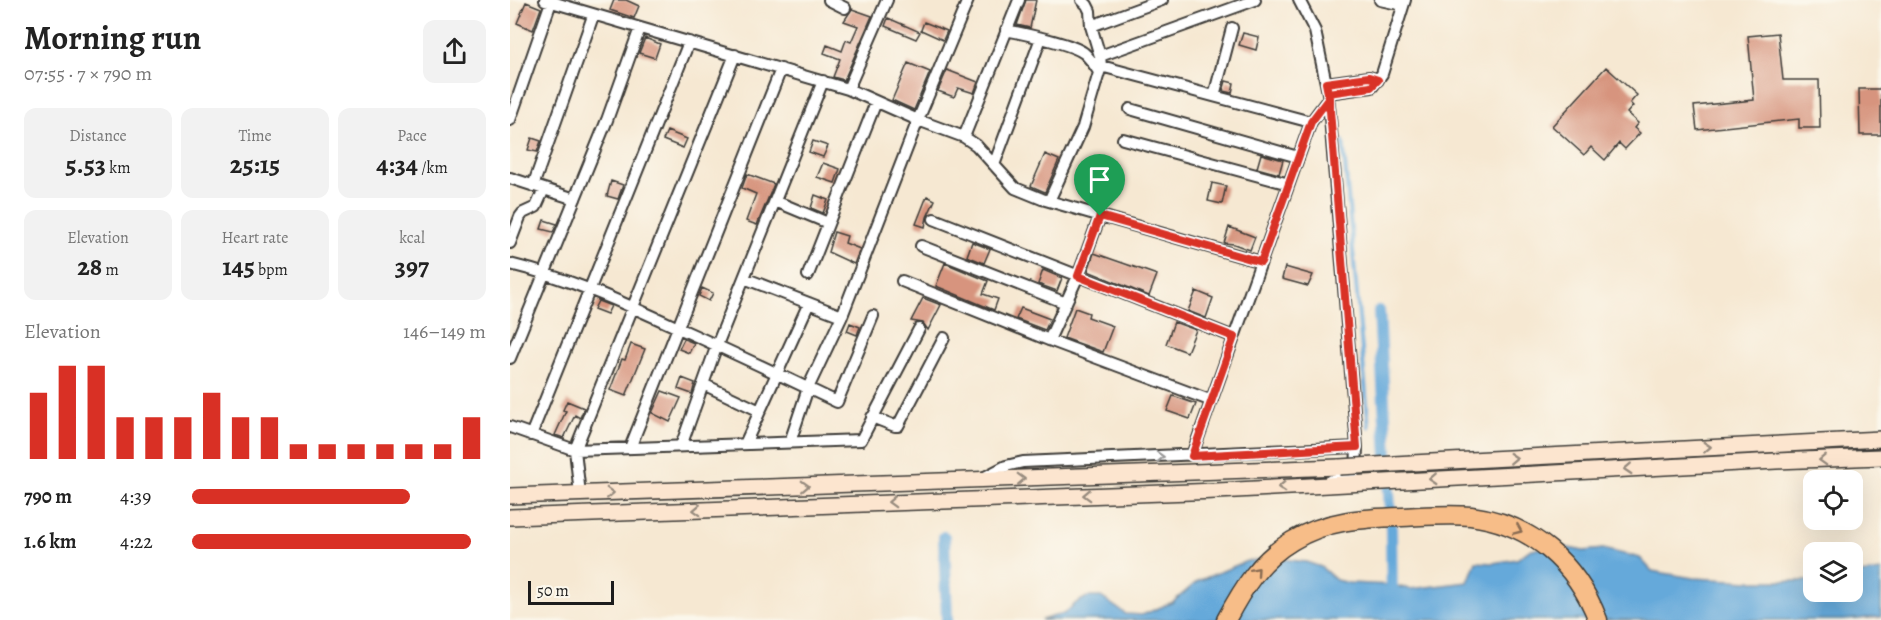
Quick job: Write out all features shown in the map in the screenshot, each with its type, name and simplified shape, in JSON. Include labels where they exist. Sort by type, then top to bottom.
[{"type":"highway","points":[[1226,620],[1255,571],[1278,550],[1312,530],[1329,524],[1362,518],[1452,516],[1471,516],[1503,524],[1520,529],[1534,538],[1574,575],[1588,596],[1598,620]]},
{"type":"main road","points":[[510,496],[1338,467],[1881,439]]},
{"type":"main road","points":[[510,517],[1217,491],[1881,458]]},
{"type":"street","points":[[829,0],[845,8]]},
{"type":"street","points":[[848,90],[887,0]]},
{"type":"street","points":[[790,442],[808,388],[842,316],[918,120],[968,0]]},
{"type":"street","points":[[964,137],[1019,0]]},
{"type":"street","points":[[1049,201],[1083,127],[1100,65],[1090,27],[1090,11],[1088,5],[1082,0]]},
{"type":"street","points":[[1090,27],[1136,5],[1162,0]]},
{"type":"street","points":[[1100,65],[1255,0]]},
{"type":"street","points":[[1299,0],[1315,31],[1331,89],[1357,447],[1356,471],[1325,484]]},
{"type":"street","points":[[1192,456],[1311,122],[1331,89],[1373,81],[1382,74],[1404,2],[1380,0]]},
{"type":"street","points":[[510,120],[514,98],[548,1],[848,90],[964,137],[976,145],[1015,188],[1049,201],[1261,262]]},
{"type":"street","points":[[510,243],[520,217],[523,213],[536,207],[538,187],[594,16]]},
{"type":"street","points":[[510,358],[575,199],[640,28]]},
{"type":"street","points":[[1214,96],[1232,28]]},
{"type":"street","points":[[1006,30],[1079,50],[1100,65],[1311,122]]},
{"type":"street","points":[[994,165],[1041,38]]},
{"type":"street","points":[[531,435],[689,42]]},
{"type":"street","points":[[580,494],[575,454],[632,307],[735,55]]},
{"type":"street","points":[[630,448],[782,69]]},
{"type":"street","points":[[681,446],[717,345],[823,81]]},
{"type":"street","points":[[808,275],[876,102]]},
{"type":"street","points":[[1130,109],[1299,157]]},
{"type":"street","points":[[1123,139],[1289,184]]},
{"type":"street","points":[[510,178],[575,199]]},
{"type":"street","points":[[775,201],[828,223]]},
{"type":"street","points":[[1048,340],[1078,276],[1100,216]]},
{"type":"street","points":[[934,219],[1234,337]]},
{"type":"street","points":[[921,246],[1066,303]]},
{"type":"street","points":[[510,264],[544,272],[590,288],[837,402],[873,316]]},
{"type":"street","points":[[744,278],[842,316]]},
{"type":"street","points":[[902,281],[1048,340],[1212,401]]},
{"type":"street","points":[[745,444],[809,303]]},
{"type":"street","points":[[510,427],[575,454],[630,448],[861,440],[919,329]]},
{"type":"street","points":[[872,417],[898,426],[944,338]]},
{"type":"street","points":[[703,384],[760,411]]},
{"type":"street","points":[[979,480],[1006,466],[1023,462],[1357,447]]},
{"type":"water","points":[[1563,547],[1584,551],[1603,549],[1640,558],[1652,571],[1693,578],[1803,581],[1803,602],[1863,602],[1863,574],[1881,571],[1881,617],[1843,620],[1041,620],[1065,613],[1087,597],[1101,597],[1126,614],[1142,615],[1173,602],[1198,581],[1247,561],[1282,559],[1306,562],[1321,567],[1336,580],[1410,589],[1468,582],[1476,562],[1493,563],[1517,559],[1531,549]]},
{"type":"building","points":[[614,0],[626,0],[639,6],[634,18],[610,10]]},
{"type":"building","points":[[1026,0],[1036,0],[1030,28],[1017,25]]},
{"type":"building","points":[[526,2],[541,8],[533,30],[517,23]]},
{"type":"building","points":[[852,9],[872,16],[844,80],[833,77],[840,59],[824,53],[827,45],[842,51],[846,40],[851,42],[858,26],[844,21]]},
{"type":"building","points":[[888,18],[920,32],[916,39],[885,26]]},
{"type":"building","points":[[924,22],[947,31],[943,40],[921,30]]},
{"type":"building","points":[[1243,33],[1259,37],[1256,50],[1239,45]]},
{"type":"building","points":[[1778,33],[1783,80],[1819,80],[1820,128],[1799,128],[1799,119],[1697,130],[1694,106],[1754,100],[1748,36]]},
{"type":"building","points":[[645,38],[660,44],[655,58],[639,53]]},
{"type":"building","points":[[908,63],[930,72],[914,110],[892,100]]},
{"type":"building","points":[[1606,67],[1637,95],[1630,103],[1633,106],[1627,113],[1638,123],[1634,128],[1640,133],[1625,149],[1619,143],[1605,160],[1591,147],[1584,155],[1552,126]]},
{"type":"building","points":[[947,70],[978,82],[974,93],[958,88],[954,97],[938,91]]},
{"type":"building","points":[[1226,81],[1234,83],[1232,93],[1223,91]]},
{"type":"building","points":[[1859,89],[1881,89],[1881,135],[1860,135]]},
{"type":"building","points":[[667,131],[687,139],[683,148],[663,140]]},
{"type":"building","points":[[532,138],[541,141],[537,152],[528,150]]},
{"type":"building","points":[[813,141],[828,146],[823,157],[809,152]]},
{"type":"building","points":[[1045,154],[1059,160],[1045,192],[1031,186]]},
{"type":"building","points":[[1261,154],[1283,160],[1279,174],[1257,168]]},
{"type":"building","points":[[823,163],[840,169],[835,183],[817,177]]},
{"type":"building","points":[[747,174],[774,184],[757,225],[746,221],[756,194],[742,188]]},
{"type":"building","points":[[611,181],[623,185],[618,199],[607,196]]},
{"type":"building","points":[[1212,183],[1226,186],[1222,204],[1208,201]]},
{"type":"building","points":[[815,195],[828,200],[823,213],[811,208]]},
{"type":"building","points":[[927,196],[935,200],[925,227],[916,224]]},
{"type":"building","points":[[544,220],[557,224],[553,232],[541,229]]},
{"type":"building","points":[[1229,227],[1255,237],[1250,250],[1224,243]]},
{"type":"building","points":[[834,232],[847,236],[845,243],[860,249],[854,264],[828,252]]},
{"type":"building","points":[[972,242],[990,249],[984,263],[967,256]]},
{"type":"building","points":[[1094,253],[1157,275],[1149,296],[1088,271]]},
{"type":"building","points":[[945,263],[988,281],[983,294],[998,299],[994,310],[936,286]]},
{"type":"building","points":[[1285,267],[1313,275],[1308,286],[1282,279]]},
{"type":"building","points":[[1043,270],[1062,278],[1057,291],[1038,284]]},
{"type":"building","points":[[702,288],[713,293],[709,301],[699,296]]},
{"type":"building","points":[[1196,291],[1213,298],[1206,318],[1188,311]]},
{"type":"building","points":[[923,298],[941,305],[928,330],[923,323],[911,321]]},
{"type":"building","points":[[598,301],[611,306],[607,314],[594,309]]},
{"type":"building","points":[[1021,308],[1050,319],[1045,330],[1016,319]]},
{"type":"building","points":[[1075,308],[1089,313],[1088,317],[1113,326],[1103,352],[1064,338]]},
{"type":"building","points":[[1174,322],[1196,330],[1187,352],[1166,344]]},
{"type":"building","points":[[850,323],[860,327],[857,335],[847,331]]},
{"type":"building","points":[[684,339],[694,343],[689,353],[679,349]]},
{"type":"building","points":[[631,344],[645,349],[626,396],[610,390],[622,359],[625,360]]},
{"type":"building","points":[[682,378],[695,383],[692,394],[678,389]]},
{"type":"building","points":[[662,391],[681,398],[670,422],[652,413]]},
{"type":"building","points":[[1173,396],[1196,404],[1190,419],[1167,411]]},
{"type":"building","points":[[567,401],[584,408],[580,418],[575,415],[564,438],[555,435],[566,411],[563,410]]},
{"type":"waterway","points":[[1343,141],[1369,427]]},
{"type":"waterway","points":[[1379,311],[1391,529],[1392,601]]},
{"type":"waterway","points":[[944,537],[947,620]]},
{"type":"route","points":[[1100,216],[1078,276],[1234,337],[1192,456],[1357,447],[1329,98],[1328,93],[1336,91],[1371,87],[1378,80],[1369,77],[1326,83],[1329,98],[1311,122],[1261,262],[1100,216]]}]
